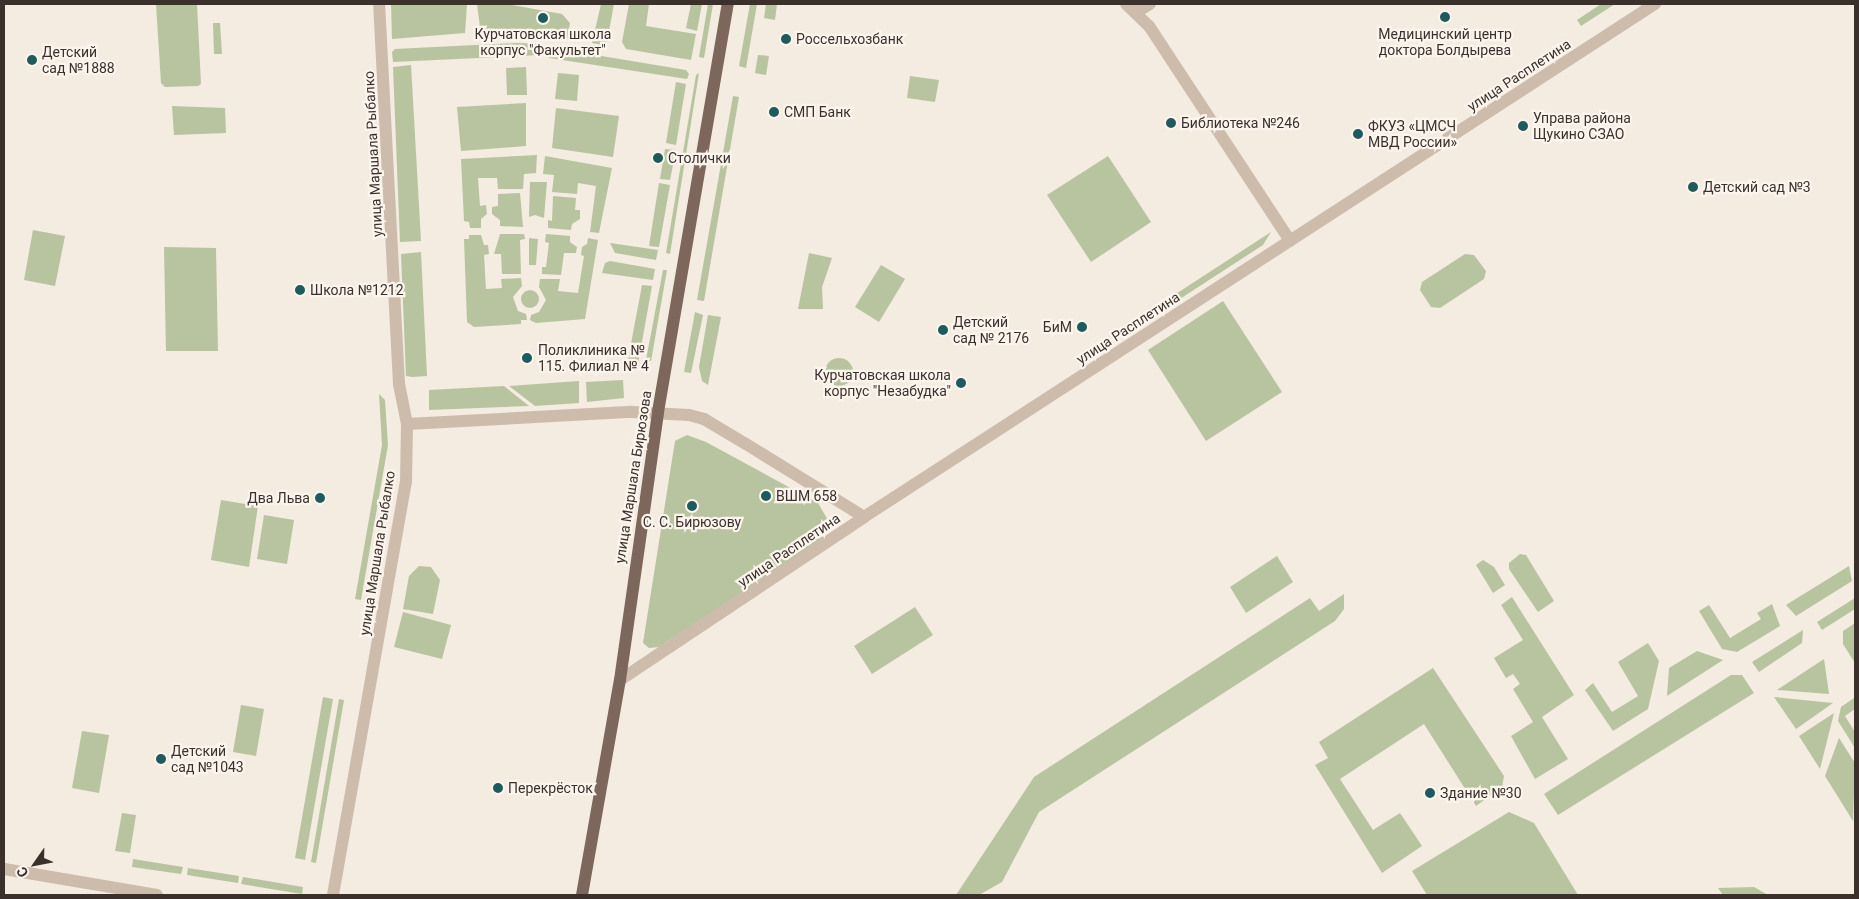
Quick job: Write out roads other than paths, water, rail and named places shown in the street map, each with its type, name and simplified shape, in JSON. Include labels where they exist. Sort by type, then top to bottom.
[{"type":"main road","name":"улица Маршала Бирюзова","points":[[582,895],[620,680],[658,412],[728,4]]},
{"type":"street","name":"улица Маршала Рыбалко","points":[[333,895],[406,482],[407,424],[399,384],[379,4]]},
{"type":"street","points":[[1126,4],[1149,26],[1290,241]]},
{"type":"street","points":[[1136,12],[1150,4]]},
{"type":"street","name":"улица Расплетина","points":[[620,680],[864,516],[1655,4]]},
{"type":"street","points":[[407,424],[658,412],[704,419],[864,516]]},
{"type":"street","points":[[4,869],[157,895]]},
{"type":"place","name":"Медицинский центр доктора Болдырева","points":[[1445,17]]},
{"type":"place","name":"Курчатовская школа корпус \"Факультет\"","points":[[543,18]]},
{"type":"place","name":"Россельхозбанк","points":[[786,39]]},
{"type":"place","name":"Детский сад №1888","points":[[32,60]]},
{"type":"place","name":"СМП Банк","points":[[774,112]]},
{"type":"place","name":"Библиотека №246","points":[[1171,123]]},
{"type":"place","name":"Управа района Щукино СЗАО","points":[[1523,126]]},
{"type":"place","name":"ФКУЗ «ЦМСЧ МВД России»","points":[[1358,134]]},
{"type":"place","name":"Столички","points":[[658,158]]},
{"type":"place","name":"Детский сад №3","points":[[1693,187]]},
{"type":"place","name":"Школа №1212","points":[[300,290]]},
{"type":"place","name":"БиМ","points":[[1082,327]]},
{"type":"place","name":"Детский сад № 2176","points":[[943,330]]},
{"type":"place","name":"Поликлиника № 115. Филиал № 4","points":[[527,358]]},
{"type":"place","name":"Курчатовская школа корпус \"Незабудка\"","points":[[961,383]]},
{"type":"place","name":"ВШM 658","points":[[766,496]]},
{"type":"place","name":"Два Льва","points":[[320,498]]},
{"type":"place","name":"С. С. Бирюзову","points":[[692,506]]},
{"type":"place","name":"Детский сад №1043","points":[[161,759]]},
{"type":"place","name":"Перекрёсток","points":[[498,788]]},
{"type":"place","name":"Здание №30","points":[[1430,793]]}]
